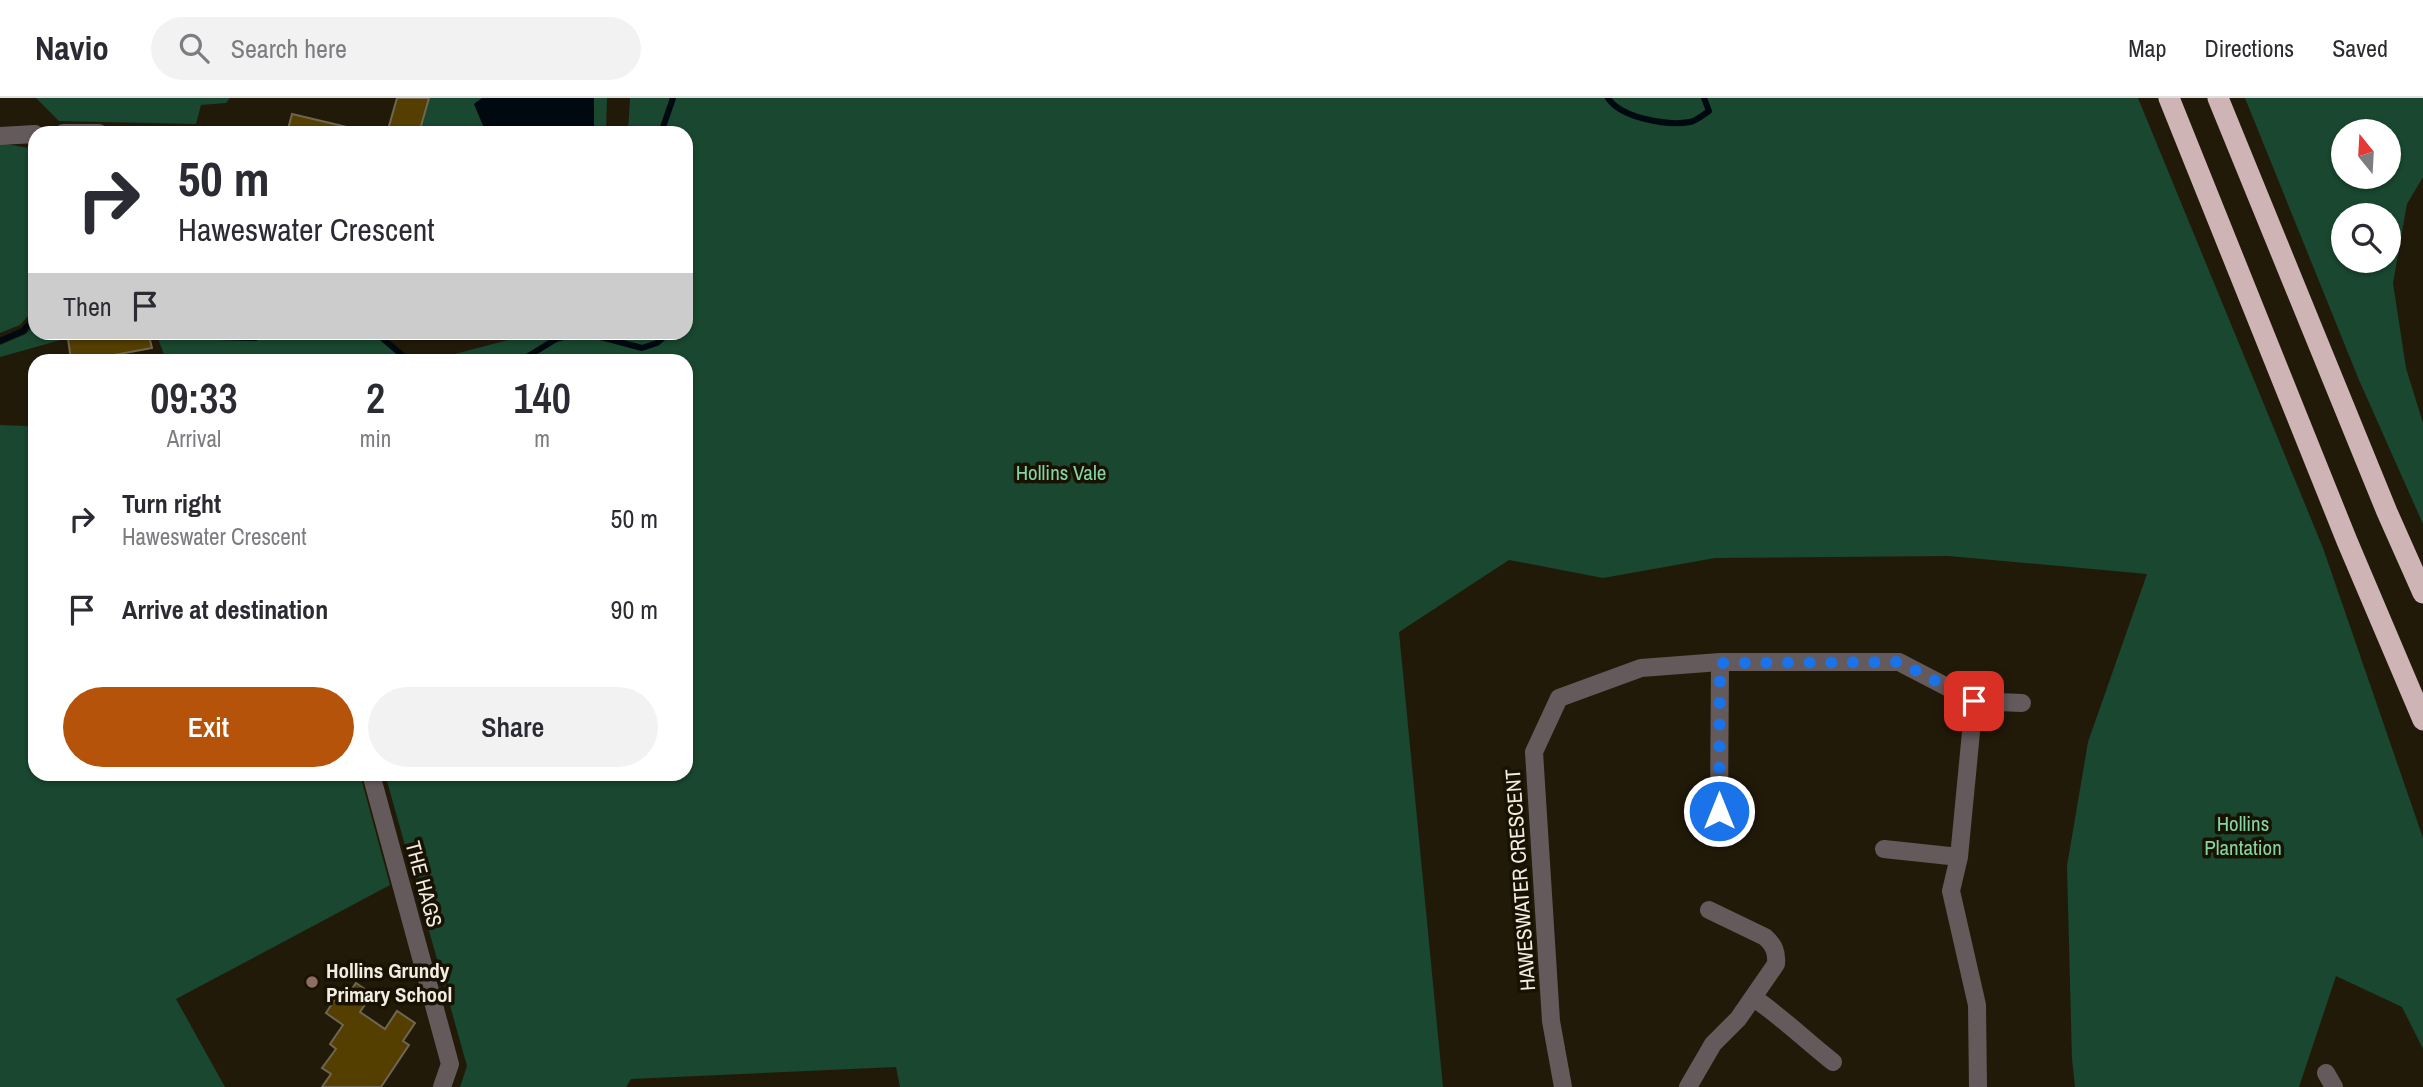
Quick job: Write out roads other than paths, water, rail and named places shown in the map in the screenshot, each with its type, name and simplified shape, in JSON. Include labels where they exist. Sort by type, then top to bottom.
[{"type":"highway","points":[[2169,98],[2347,541],[2423,720]]},
{"type":"highway","points":[[2218,98],[2387,512],[2423,593]]},
{"type":"street","points":[[0,136],[28,134]]},
{"type":"street","name":"HAWESWATER CRESCENT","points":[[1563,1087],[1551,1021],[1534,752],[1559,698],[1641,668],[1720,663],[1899,662],[1974,701]]},
{"type":"street","points":[[1719,811],[1720,663]]},
{"type":"street","points":[[1978,1087],[1977,1005],[1951,891],[1959,856],[1974,701],[2022,703]]},
{"type":"street","name":"THE HAGS","points":[[373,781],[450,1064],[442,1087]]},
{"type":"street","points":[[1884,849],[1959,856]]},
{"type":"street","points":[[1688,1087],[1713,1044],[1738,1019],[1776,964],[1777,954],[1773,944],[1765,937],[1709,910]]},
{"type":"street","points":[[1754,998],[1785,1020],[1833,1062]]},
{"type":"waterway","points":[[663,126],[673,98]]},
{"type":"waterway","points":[[1608,98],[1623,111],[1645,119],[1669,123],[1690,122],[1709,111],[1704,98]]},
{"type":"waterway","points":[[0,341],[23,331],[28,325]]},
{"type":"waterway","points":[[384,340],[401,354]]},
{"type":"waterway","points":[[532,354],[554,340]]},
{"type":"waterway","points":[[612,340],[642,348],[660,340]]},
{"type":"place","name":"Hollins Grundy Primary School","points":[[312,982]]},
{"type":"park label","name":"Hollins Vale","points":[[1061,472]]},
{"type":"park label","name":"Hollins Plantation","points":[[2243,835]]}]
